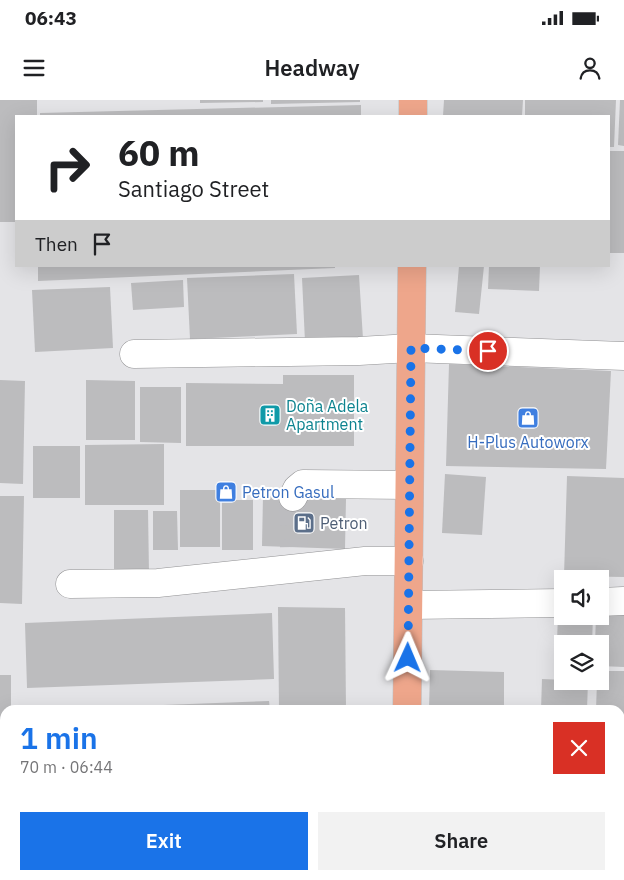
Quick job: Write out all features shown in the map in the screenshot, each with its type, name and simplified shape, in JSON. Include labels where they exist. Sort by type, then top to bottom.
[{"type":"main road","points":[[413,115],[414,100]]},
{"type":"main road","points":[[407,705],[412,267]]},
{"type":"street","points":[[134,354],[358,352],[411,348],[624,356]]},
{"type":"street","points":[[293,497],[297,489],[304,484],[409,485]]},
{"type":"street","points":[[70,584],[158,584],[295,557],[409,561]]},
{"type":"street","points":[[408,605],[554,603]]},
{"type":"building","points":[[0,100],[37,100],[37,115],[15,115],[15,222],[0,222]]},
{"type":"building","points":[[200,100],[263,100],[263,102],[200,103]]},
{"type":"building","points":[[271,100],[360,100],[360,102],[271,104]]},
{"type":"building","points":[[444,100],[523,100],[522,115],[443,115]]},
{"type":"building","points":[[525,100],[616,100],[614,147],[610,147],[610,115],[525,115]]},
{"type":"building","points":[[620,100],[624,100],[624,146],[618,145]]},
{"type":"building","points":[[361,105],[361,115],[40,115],[40,113]]},
{"type":"building","points":[[610,151],[624,151],[624,253],[610,253]]},
{"type":"building","points":[[38,267],[335,267],[335,268],[38,281]]},
{"type":"building","points":[[459,267],[484,267],[479,314],[455,312]]},
{"type":"building","points":[[489,267],[540,267],[539,291],[488,289]]},
{"type":"building","points":[[294,274],[297,334],[190,339],[187,278]]},
{"type":"building","points":[[359,275],[363,339],[305,342],[302,278]]},
{"type":"building","points":[[183,280],[184,307],[133,310],[131,283]]},
{"type":"building","points":[[110,287],[113,348],[35,352],[32,290]]},
{"type":"building","name":"H-Plus Autoworx","points":[[449,364],[611,371],[606,469],[446,466]]},
{"type":"building","name":"Doña Adela Apartment","points":[[283,375],[354,375],[354,446],[186,446],[186,383],[283,384]]},
{"type":"building","points":[[0,380],[25,381],[23,484],[0,483]]},
{"type":"building","points":[[86,380],[135,381],[135,440],[86,440]]},
{"type":"building","points":[[140,387],[181,387],[181,443],[140,442]]},
{"type":"building","points":[[164,444],[164,505],[85,505],[85,445]]},
{"type":"building","points":[[33,446],[80,446],[80,498],[33,498]]},
{"type":"building","points":[[445,474],[486,477],[482,535],[442,533]]},
{"type":"building","points":[[567,476],[624,478],[624,577],[609,577],[609,570],[564,570]]},
{"type":"building","points":[[180,490],[220,490],[220,547],[180,547]]},
{"type":"building","points":[[0,496],[24,496],[22,604],[0,603]]},
{"type":"building","name":"Petron","points":[[263,496],[346,499],[345,549],[262,546]]},
{"type":"building","points":[[222,500],[253,500],[253,550],[222,550]]},
{"type":"building","points":[[114,510],[148,510],[149,573],[114,574]]},
{"type":"building","points":[[153,511],[177,511],[178,550],[153,550]]},
{"type":"building","points":[[278,607],[345,608],[346,705],[279,705]]},
{"type":"building","points":[[272,613],[274,679],[27,688],[25,623]]},
{"type":"building","points":[[609,614],[624,615],[624,667],[609,666],[609,635],[595,635],[596,625],[609,625]]},
{"type":"building","points":[[558,625],[593,625],[592,635],[557,635]]},
{"type":"building","points":[[430,670],[504,672],[504,705],[429,705]]},
{"type":"building","points":[[609,671],[624,671],[624,705],[596,705],[597,690],[609,690]]},
{"type":"building","points":[[0,675],[11,675],[11,705],[0,705]]},
{"type":"building","points":[[542,679],[554,680],[554,690],[588,690],[587,705],[541,705]]},
{"type":"building","points":[[269,701],[269,705],[163,705]]},
{"type":"tunnel","points":[[293,497],[294,547]]},
{"type":"place","name":"Doña Adela Apartment","points":[[270,415]]},
{"type":"place","name":"H-Plus Autoworx","points":[[528,418]]},
{"type":"place","name":"Petron Gasul","points":[[226,492]]},
{"type":"place","name":"Petron","points":[[304,523]]},
{"type":"route","points":[[408,658],[411,348],[488,351]]}]
